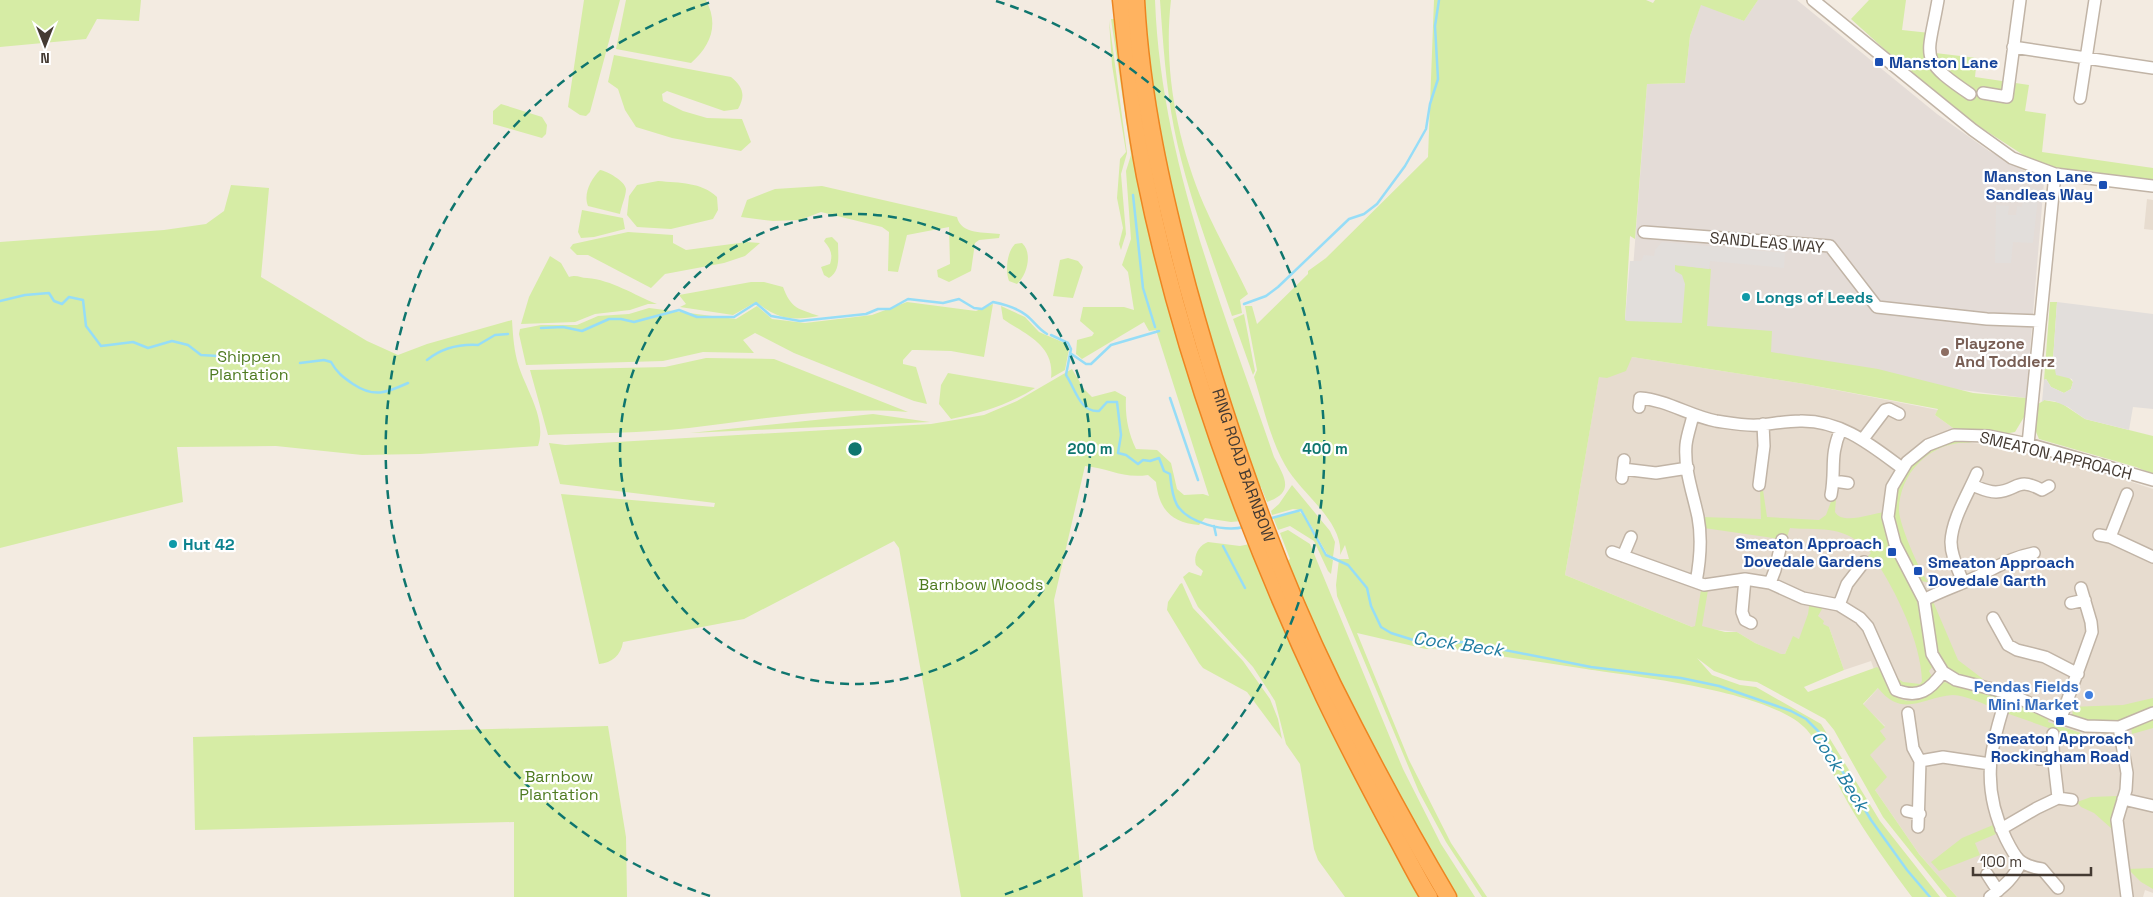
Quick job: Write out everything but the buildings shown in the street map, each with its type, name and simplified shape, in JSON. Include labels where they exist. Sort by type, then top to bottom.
[{"type":"highway","name":"RING ROAD BARNBOW","points":[[1121,0],[1131,92],[1156,227],[1179,312],[1274,566],[1332,683],[1400,813],[1448,897]]},
{"type":"highway","name":"RING ROAD BARNBOW","points":[[1136,0],[1143,80],[1171,226],[1246,492]]},
{"type":"highway","name":"RING ROAD BARNBOW","points":[[1274,566],[1284,610],[1346,745],[1430,897]]},
{"type":"street","points":[[1813,0],[2012,158],[2055,174],[2153,186]]},
{"type":"street","points":[[1938,0],[1930,46],[1933,64],[1942,75],[1970,94]]},
{"type":"street","points":[[1984,93],[2007,97],[2020,0]]},
{"type":"street","points":[[2080,98],[2095,0]]},
{"type":"street","points":[[2013,47],[2153,68]]},
{"type":"street","points":[[2028,444],[2055,174]]},
{"type":"street","name":"SANDLEAS WAY","points":[[1644,232],[1830,246],[1877,307],[1987,319],[2040,321]]},
{"type":"street","points":[[1639,408],[1640,398],[1649,398],[1693,415],[1731,424],[1763,424],[1802,420],[1822,422],[1864,438],[1902,468]]},
{"type":"street","points":[[1864,438],[1885,410],[1889,409],[1899,414]]},
{"type":"street","points":[[1693,415],[1686,445],[1700,537],[1700,563],[1696,582]]},
{"type":"street","points":[[1760,485],[1756,468],[1763,424]]},
{"type":"street","points":[[1831,495],[1834,481],[1832,462],[1834,445],[1841,429]]},
{"type":"street","name":"SMEATON APPROACH","points":[[1943,672],[1932,654],[1924,600],[1895,544],[1888,517],[1892,487],[1902,468],[1914,454],[1928,445],[1954,435],[1989,436],[2028,444],[2153,480]]},
{"type":"street","points":[[1623,469],[1656,474],[1688,468]]},
{"type":"street","points":[[1963,582],[1954,558],[1951,542],[1953,529],[1977,473]]},
{"type":"street","points":[[1834,481],[1848,483]]},
{"type":"street","points":[[1972,485],[1997,492],[2019,484],[2030,484],[2042,490],[2049,486]]},
{"type":"street","points":[[2127,494],[2104,536],[2153,557]]},
{"type":"street","points":[[1631,537],[1618,554],[1696,582],[1704,584],[1745,579],[1770,583],[1803,598],[1839,605],[1860,618],[1872,632],[1882,662],[1896,690],[1907,694],[1920,693],[1933,686],[1943,672],[1956,680],[2008,693],[2061,718],[2086,726],[2119,727],[2153,714]]},
{"type":"street","points":[[1770,583],[1777,547]]},
{"type":"street","points":[[1924,600],[2011,559],[2034,553]]},
{"type":"street","points":[[1839,605],[1857,566]]},
{"type":"street","points":[[1745,579],[1742,612],[1745,620],[1751,623]]},
{"type":"street","points":[[2061,718],[2092,632],[2081,588]]},
{"type":"street","points":[[2071,603],[2085,600]]},
{"type":"street","points":[[1993,618],[2008,645],[2017,650],[2044,657],[2078,674]]},
{"type":"street","points":[[1990,638],[2000,631]]},
{"type":"street","points":[[2008,693],[1994,734],[1990,764],[1990,793],[1995,814],[2014,855],[2025,866],[2042,869],[2058,888]]},
{"type":"street","points":[[1908,714],[1914,748],[1920,761],[1920,814],[1918,827]]},
{"type":"street","points":[[2119,727],[2127,773],[2117,820],[2127,897]]},
{"type":"street","points":[[1898,732],[1910,728]]},
{"type":"street","points":[[2053,734],[2052,757],[2056,772],[2058,798]]},
{"type":"street","points":[[1920,761],[1943,757],[1990,764]]},
{"type":"street","points":[[2038,759],[2052,757]]},
{"type":"street","points":[[2001,829],[2058,798],[2072,800]]},
{"type":"street","points":[[2123,799],[2153,806]]},
{"type":"street","points":[[1907,811],[1920,814]]},
{"type":"street","points":[[1987,874],[1994,894],[2015,874],[2020,862]]},
{"type":"shaded area","points":[[1758,0],[1797,0],[1937,114],[1989,151],[2044,182],[2026,398],[1627,348],[1647,84],[1685,83],[1690,36],[1701,4],[1744,21]]},
{"type":"shaded area","points":[[2024,187],[2039,189],[2033,243],[2013,242],[2011,263],[1995,263],[1996,205],[2009,206],[2008,215],[2016,215],[2017,206],[2022,207]]},
{"type":"shaded area","points":[[2147,199],[2153,200],[2153,230],[2144,229]]},
{"type":"shaded area","points":[[1662,242],[1785,253],[1784,268],[1710,261],[1709,269],[1675,265],[1675,271],[1682,275],[1685,284],[1682,323],[1627,321],[1625,320],[1630,261],[1641,261],[1644,255],[1654,256],[1655,250]]},
{"type":"shaded area","points":[[2057,302],[2153,314],[2153,409],[2133,407],[2129,430],[2085,419],[2068,407],[2054,401],[2044,400],[2042,402],[2044,380],[2046,379],[2051,387],[2064,393],[2071,389],[2073,382],[2072,379],[2056,375],[2053,360]]},
{"type":"shaded area","points":[[1632,357],[1805,384],[1938,410],[1935,415],[1953,428],[1960,442],[1984,444],[2053,459],[2095,470],[2153,489],[2153,893],[2145,890],[2143,897],[1957,897],[1919,854],[1875,790],[1869,755],[1880,731],[1885,726],[1863,705],[1880,686],[1871,661],[1844,670],[1829,627],[1799,639],[1793,637],[1785,654],[1780,654],[1755,643],[1737,632],[1692,627],[1565,575],[1599,376]]},
{"type":"green space","points":[[0,0],[141,0],[139,21],[97,19],[86,39],[0,47]]},
{"type":"green space","points":[[584,0],[620,0],[590,112],[586,116],[580,115],[568,107]]},
{"type":"green space","points":[[626,0],[706,0],[712,18],[711,34],[708,42],[691,63],[616,49]]},
{"type":"green space","points":[[1140,0],[1155,0],[1160,59],[1169,118],[1182,176],[1216,289],[1274,457],[1284,478],[1285,484],[1281,494],[1267,502],[1261,487],[1257,488],[1202,324],[1161,161]]},
{"type":"green space","points":[[1160,0],[1171,0],[1169,52],[1171,78],[1174,104],[1186,156],[1204,205],[1248,294],[1240,300],[1242,313],[1232,316],[1200,223],[1179,152],[1169,96]]},
{"type":"green space","points":[[1434,0],[1646,0],[1653,3],[1655,0],[1758,0],[1744,21],[1701,5],[1690,36],[1685,83],[1647,84],[1635,239],[1630,236],[1625,320],[1675,271],[1675,265],[1711,269],[1707,326],[1772,331],[1771,352],[1878,369],[1973,393],[2026,398],[2024,417],[2015,432],[2004,434],[1953,428],[1935,415],[1938,409],[1805,384],[1632,357],[1626,371],[1607,378],[1599,377],[1565,575],[1692,627],[1695,626],[1702,584],[1709,584],[1702,626],[1725,632],[1737,632],[1755,643],[1781,654],[1785,654],[1793,636],[1799,639],[1808,614],[1810,600],[1826,602],[1818,616],[1824,621],[1823,624],[1829,627],[1844,670],[1804,687],[1808,692],[1877,667],[1882,671],[1896,696],[1910,701],[1924,698],[1944,682],[1993,693],[1999,702],[1997,709],[1958,695],[1905,704],[1887,697],[1878,688],[1863,704],[1885,727],[1880,731],[1886,739],[1870,755],[1887,777],[1875,790],[1919,854],[1957,897],[1947,897],[1883,817],[1834,730],[1825,719],[1757,682],[1739,680],[1714,671],[1697,658],[1712,675],[1740,685],[1756,687],[1821,724],[1880,821],[1940,897],[1912,897],[1878,851],[1855,815],[1824,756],[1807,730],[1790,717],[1765,705],[1703,688],[1670,682],[1447,648],[1426,649],[1357,633],[1409,760],[1451,843],[1487,897],[1482,897],[1446,842],[1419,792],[1337,596],[1336,585],[1339,559],[1349,559],[1345,545],[1340,555],[1335,531],[1328,519],[1292,476],[1275,444],[1254,377],[1257,370],[1245,306],[1252,306],[1257,324],[1308,274],[1308,271],[1326,258],[1428,157]]},
{"type":"green space","points":[[1869,0],[1906,0],[1902,30],[1930,33],[1927,52],[1977,58],[1975,77],[2029,85],[2025,111],[2046,114],[2042,152],[2153,168],[2153,181],[2067,171],[2028,158],[1977,125],[1914,76],[1851,19]]},
{"type":"green space","name":"Barnbow Woods","points":[[1111,19],[1115,19],[1241,521],[1231,522],[1205,518],[1199,525],[1189,524],[1174,518],[1168,513],[1160,500],[1156,482],[1148,475],[1131,476],[1085,466],[1054,600],[1083,897],[961,897],[899,548],[894,541],[744,619],[623,642],[615,658],[599,664],[561,494],[714,507],[715,503],[560,484],[549,443],[565,445],[931,424],[984,415],[1017,401],[1072,369],[1084,389],[1092,397],[1115,391],[1126,397],[1128,424],[1136,449],[1157,450],[1171,463],[1177,489],[1184,495],[1203,494],[1209,496],[1156,330],[1149,331],[1144,322],[1082,359],[1076,354],[1077,340],[1092,336],[1094,333],[1080,321],[1083,307],[1124,307],[1134,310],[1128,272],[1122,265],[1131,239],[1126,171],[1131,155]]},
{"type":"green space","points":[[1109,20],[1127,153],[1121,174],[1126,234],[1121,250],[1119,244],[1123,228],[1117,198],[1120,159],[1126,152],[1112,65]]},
{"type":"green space","points":[[614,55],[731,77],[741,88],[742,92],[742,100],[738,109],[724,111],[667,91],[662,94],[663,101],[683,111],[707,118],[742,119],[751,142],[741,151],[672,138],[636,127],[625,110],[618,89],[608,82]]},
{"type":"green space","points":[[501,104],[542,117],[547,125],[546,134],[542,138],[493,124],[493,111]]},
{"type":"green space","points":[[600,170],[615,177],[625,186],[626,192],[620,214],[588,206],[587,192]]},
{"type":"green space","points":[[658,181],[690,184],[711,192],[717,197],[718,210],[713,219],[671,229],[637,227],[627,215],[629,196],[637,185]]},
{"type":"green space","name":"Shippen Plantation","points":[[231,185],[269,188],[261,277],[367,341],[398,355],[427,344],[512,320],[517,361],[538,416],[540,436],[538,446],[420,454],[362,455],[276,446],[177,447],[183,502],[0,548],[0,242],[164,230],[206,224],[224,211]]},
{"type":"green space","points":[[822,186],[957,217],[959,223],[968,230],[1000,234],[999,238],[979,240],[975,243],[971,271],[949,282],[938,277],[937,270],[950,264],[949,227],[907,235],[898,272],[888,271],[889,232],[882,227],[821,212],[800,220],[773,221],[741,217],[747,200],[775,189]]},
{"type":"green space","points":[[582,210],[623,218],[625,229],[594,237],[581,238],[578,232]]},
{"type":"green space","points":[[628,232],[673,235],[673,243],[686,250],[747,242],[760,243],[745,256],[724,263],[665,274],[651,288],[588,255],[577,255],[570,248],[573,244]]},
{"type":"green space","points":[[832,237],[838,243],[838,262],[833,275],[829,278],[824,275],[821,267],[830,264],[831,252],[824,241],[826,238]]},
{"type":"green space","points":[[1022,243],[1028,258],[1024,275],[1017,284],[1009,281],[1007,272],[1008,261],[1012,247],[1015,244]]},
{"type":"green space","points":[[550,256],[561,263],[569,277],[576,276],[596,279],[623,288],[657,304],[648,304],[630,310],[595,314],[575,322],[521,324],[529,297]]},
{"type":"green space","points":[[1068,258],[1078,261],[1083,267],[1073,298],[1053,296],[1060,260]]},
{"type":"green space","points":[[751,282],[764,282],[783,287],[789,300],[796,307],[819,316],[785,317],[771,312],[756,302],[733,315],[680,307],[686,304],[679,295]]},
{"type":"green space","points":[[907,302],[976,311],[993,304],[984,357],[951,351],[912,350],[903,360],[903,364],[916,367],[927,404],[914,401],[794,353],[755,333],[743,340],[754,353],[703,352],[663,361],[526,365],[519,334],[520,329],[541,325],[577,325],[598,316],[629,314],[649,308],[736,319],[757,306],[772,319],[805,323],[872,315]]},
{"type":"green space","points":[[2050,302],[2057,302],[2053,360],[2073,382],[2071,389],[2064,393],[2051,387],[2046,379],[2044,380]]},
{"type":"green space","points":[[1001,306],[1025,317],[1039,332],[1067,344],[1069,349],[1065,370],[1051,378],[1051,367],[1044,349],[1029,336],[1003,319]]},
{"type":"green space","points":[[1244,314],[1255,371],[1253,375],[1233,319]]},
{"type":"green space","points":[[706,358],[774,359],[908,412],[825,412],[671,430],[548,435],[530,370],[665,367]]},
{"type":"green space","points":[[948,373],[1035,388],[994,408],[951,419],[939,404],[941,385]]},
{"type":"green space","points":[[2044,400],[2061,403],[2085,419],[2153,436],[2153,474],[2136,467],[2039,439],[2034,427],[2037,405]]},
{"type":"green space","points":[[873,414],[930,422],[690,433]]},
{"type":"green space","points":[[1959,439],[1972,443],[1958,443],[1945,446],[1921,460],[1905,483],[1901,496],[1899,510],[1902,525],[1915,558],[1928,582],[1919,581],[1900,547],[1892,525],[1892,503],[1895,492],[1905,470],[1921,452],[1930,447]]},
{"type":"green space","points":[[1292,485],[1330,531],[1335,542],[1333,557],[1327,554],[1302,510],[1293,509],[1272,515],[1271,511],[1279,504]]},
{"type":"green space","points":[[1760,489],[1763,490],[1767,517],[1819,520],[1826,515],[1832,499],[1836,499],[1835,512],[1844,518],[1857,518],[1884,512],[1916,595],[1927,655],[1932,667],[1929,671],[1932,677],[1924,688],[1903,690],[1893,675],[1903,682],[1920,684],[1922,681],[1921,666],[1917,650],[1906,617],[1891,586],[1874,558],[1869,563],[1865,559],[1871,553],[1852,537],[1834,531],[1790,528],[1786,540],[1704,528],[1702,517],[1761,519]]},
{"type":"green space","points":[[1297,511],[1306,519],[1322,550],[1333,560],[1331,574],[1314,541],[1290,526],[1278,530],[1273,517]]},
{"type":"green space","points":[[1288,530],[1310,544],[1403,769],[1441,844],[1475,897],[1453,897],[1332,669],[1287,561],[1290,559],[1280,533]]},
{"type":"green space","points":[[1208,542],[1240,546],[1250,544],[1342,753],[1350,757],[1427,897],[1345,897],[1318,860],[1314,849],[1300,764],[1286,744],[1275,701],[1253,667],[1198,607],[1183,577],[1189,572],[1201,576],[1203,571],[1196,565],[1195,558],[1199,548]]},
{"type":"green space","points":[[1182,583],[1193,608],[1243,661],[1270,699],[1278,719],[1282,739],[1247,692],[1203,668],[1199,663],[1167,610],[1168,602]]},
{"type":"green space","points":[[1932,599],[1958,660],[1983,679],[1966,678],[1953,674],[1939,658],[1935,647],[1929,605]]},
{"type":"green space","points":[[2153,698],[2153,707],[2133,716],[2114,721],[2093,722],[2083,720],[2072,716],[2073,710],[2069,707],[2123,705]]},
{"type":"green space","points":[[2020,702],[2050,716],[2048,722],[2081,733],[2080,739],[2006,713],[2008,707]]},
{"type":"green space","points":[[2153,717],[2153,728],[2132,734],[2131,727]]},
{"type":"green space","name":"Barnbow Plantation","points":[[608,726],[626,837],[627,897],[514,897],[514,822],[195,830],[193,737]]},
{"type":"green space","points":[[2118,796],[2113,812],[2112,829],[2094,813],[2081,807],[2077,802],[2091,797]]},
{"type":"green space","points":[[1993,825],[1996,834],[1975,843],[1980,855],[1939,871],[1931,862],[1962,838]]},
{"type":"green space","points":[[2153,868],[2153,889],[2141,882],[2128,869]]},
{"type":"waterway","points":[[1244,304],[1266,296],[1278,287],[1349,219],[1364,214],[1377,204],[1405,166],[1426,129],[1430,104],[1438,79],[1435,26],[1439,0]]},
{"type":"waterway","points":[[1133,195],[1143,288],[1155,327]]},
{"type":"waterway","name":"Cock Beck","points":[[0,301],[25,295],[49,293],[54,301],[62,304],[69,297],[83,300],[86,326],[101,346],[133,342],[148,348],[172,341],[188,345],[201,355],[252,358]]},
{"type":"waterway","name":"Cock Beck","points":[[541,328],[563,327],[582,331],[609,319],[634,322],[679,310],[697,317],[734,317],[756,303],[771,316],[800,321],[866,314],[878,309],[890,309],[908,299],[943,303],[959,299],[974,308],[982,309],[993,302],[1014,308],[1026,315],[1047,334]]},
{"type":"waterway","points":[[1070,353],[1086,364],[1091,364],[1111,345],[1159,331]]},
{"type":"waterway","name":"Cock Beck","points":[[427,360],[439,352],[451,348],[478,345],[495,335],[508,334]]},
{"type":"waterway","name":"Cock Beck","points":[[1051,335],[1068,343],[1071,349],[1066,375],[1083,404],[1092,411],[1099,411],[1107,402],[1117,402],[1121,435],[1118,453],[1126,455],[1138,464],[1143,460],[1150,461],[1159,458],[1164,471],[1170,474],[1177,505],[1189,517],[1217,527],[1244,527]]},
{"type":"waterway","name":"Cock Beck","points":[[300,363],[324,360],[331,362],[343,377],[367,391],[386,391],[408,383]]},
{"type":"waterway","points":[[1170,398],[1198,480]]},
{"type":"waterway","name":"Cock Beck","points":[[1268,519],[1301,510],[1326,555],[1348,565],[1367,588],[1371,606],[1381,627],[1391,633],[1423,643],[1464,642],[1591,667],[1681,678],[1719,686],[1791,711],[1806,719],[1820,733],[1871,820],[1907,870],[1930,897]]},
{"type":"waterway","points":[[1214,526],[1216,535]]},
{"type":"waterway","points":[[1223,546],[1245,588]]},
{"type":"place","name":"Manston Lane","points":[[1879,62]]},
{"type":"place","name":"Manston Lane Sandleas Way","points":[[2103,185]]},
{"type":"place","name":"Longs of Leeds","points":[[1746,297]]},
{"type":"place","name":"Playzone And Toddlerz","points":[[1945,352]]},
{"type":"place","name":"Hut 42","points":[[173,544]]},
{"type":"place","name":"Smeaton Approach Dovedale Gardens","points":[[1892,552]]},
{"type":"place","name":"Smeaton Approach Dovedale Garth","points":[[1918,571]]},
{"type":"place","name":"Pendas Fields Mini Market","points":[[2089,695]]},
{"type":"place","name":"Smeaton Approach Rockingham Road","points":[[2060,721]]}]
